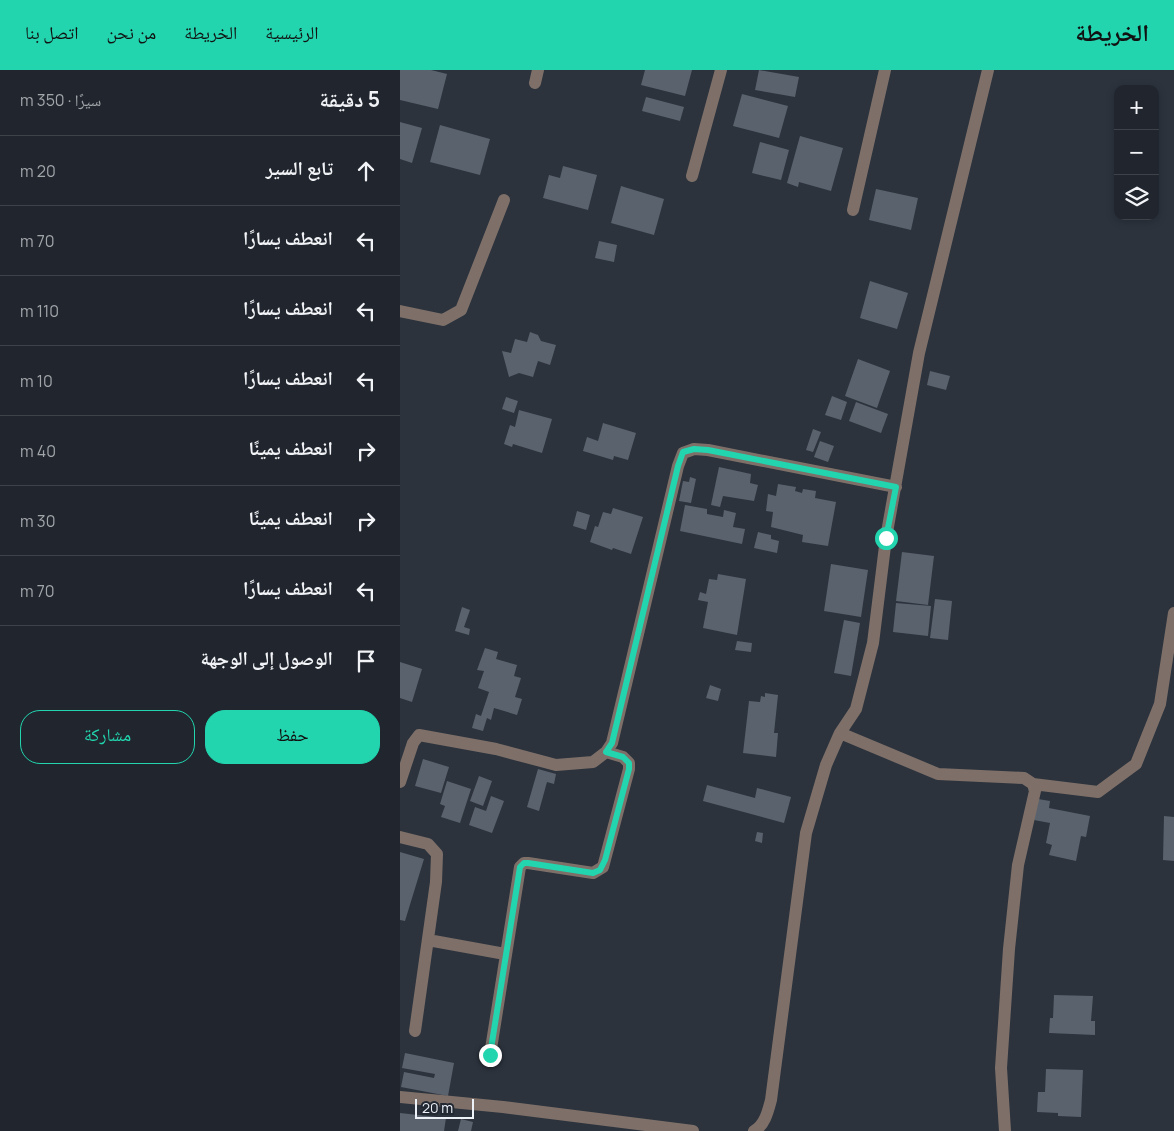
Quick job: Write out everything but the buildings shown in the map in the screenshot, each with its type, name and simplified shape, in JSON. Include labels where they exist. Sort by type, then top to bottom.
[{"type":"street","points":[[692,176],[721,70]]},
{"type":"street","points":[[853,210],[885,70]]},
{"type":"street","points":[[754,1131],[758,1129],[765,1118],[771,1100],[806,833],[826,765],[840,733],[856,709],[873,643],[886,538],[919,353],[988,70]]},
{"type":"street","points":[[400,311],[443,320],[461,310],[504,200]]},
{"type":"street","points":[[400,782],[413,743],[418,735],[496,749],[556,765],[593,762],[606,752],[612,743],[678,466],[683,452],[694,449],[708,450],[896,487]]},
{"type":"street","points":[[840,733],[938,774],[1024,778],[1033,784],[1098,792],[1136,764],[1160,704],[1174,613]]},
{"type":"street","points":[[490,1055],[520,867],[524,863],[593,873],[603,867],[629,769],[629,763],[623,757],[606,752]]},
{"type":"street","points":[[1005,1131],[1001,1068],[1009,949],[1018,865],[1035,791],[1033,784]]},
{"type":"street","points":[[400,837],[428,844],[437,854],[436,882],[415,1031]]},
{"type":"street","points":[[428,940],[506,954]]},
{"type":"street","points":[[400,1097],[503,1107],[693,1131]]},
{"type":"route","points":[[490,1055],[520,867],[524,863],[528,863],[593,873],[603,867],[629,769],[629,763],[623,757],[606,752],[612,743],[642,624],[678,466],[683,452],[694,449],[708,450],[896,487],[886,538]]}]
